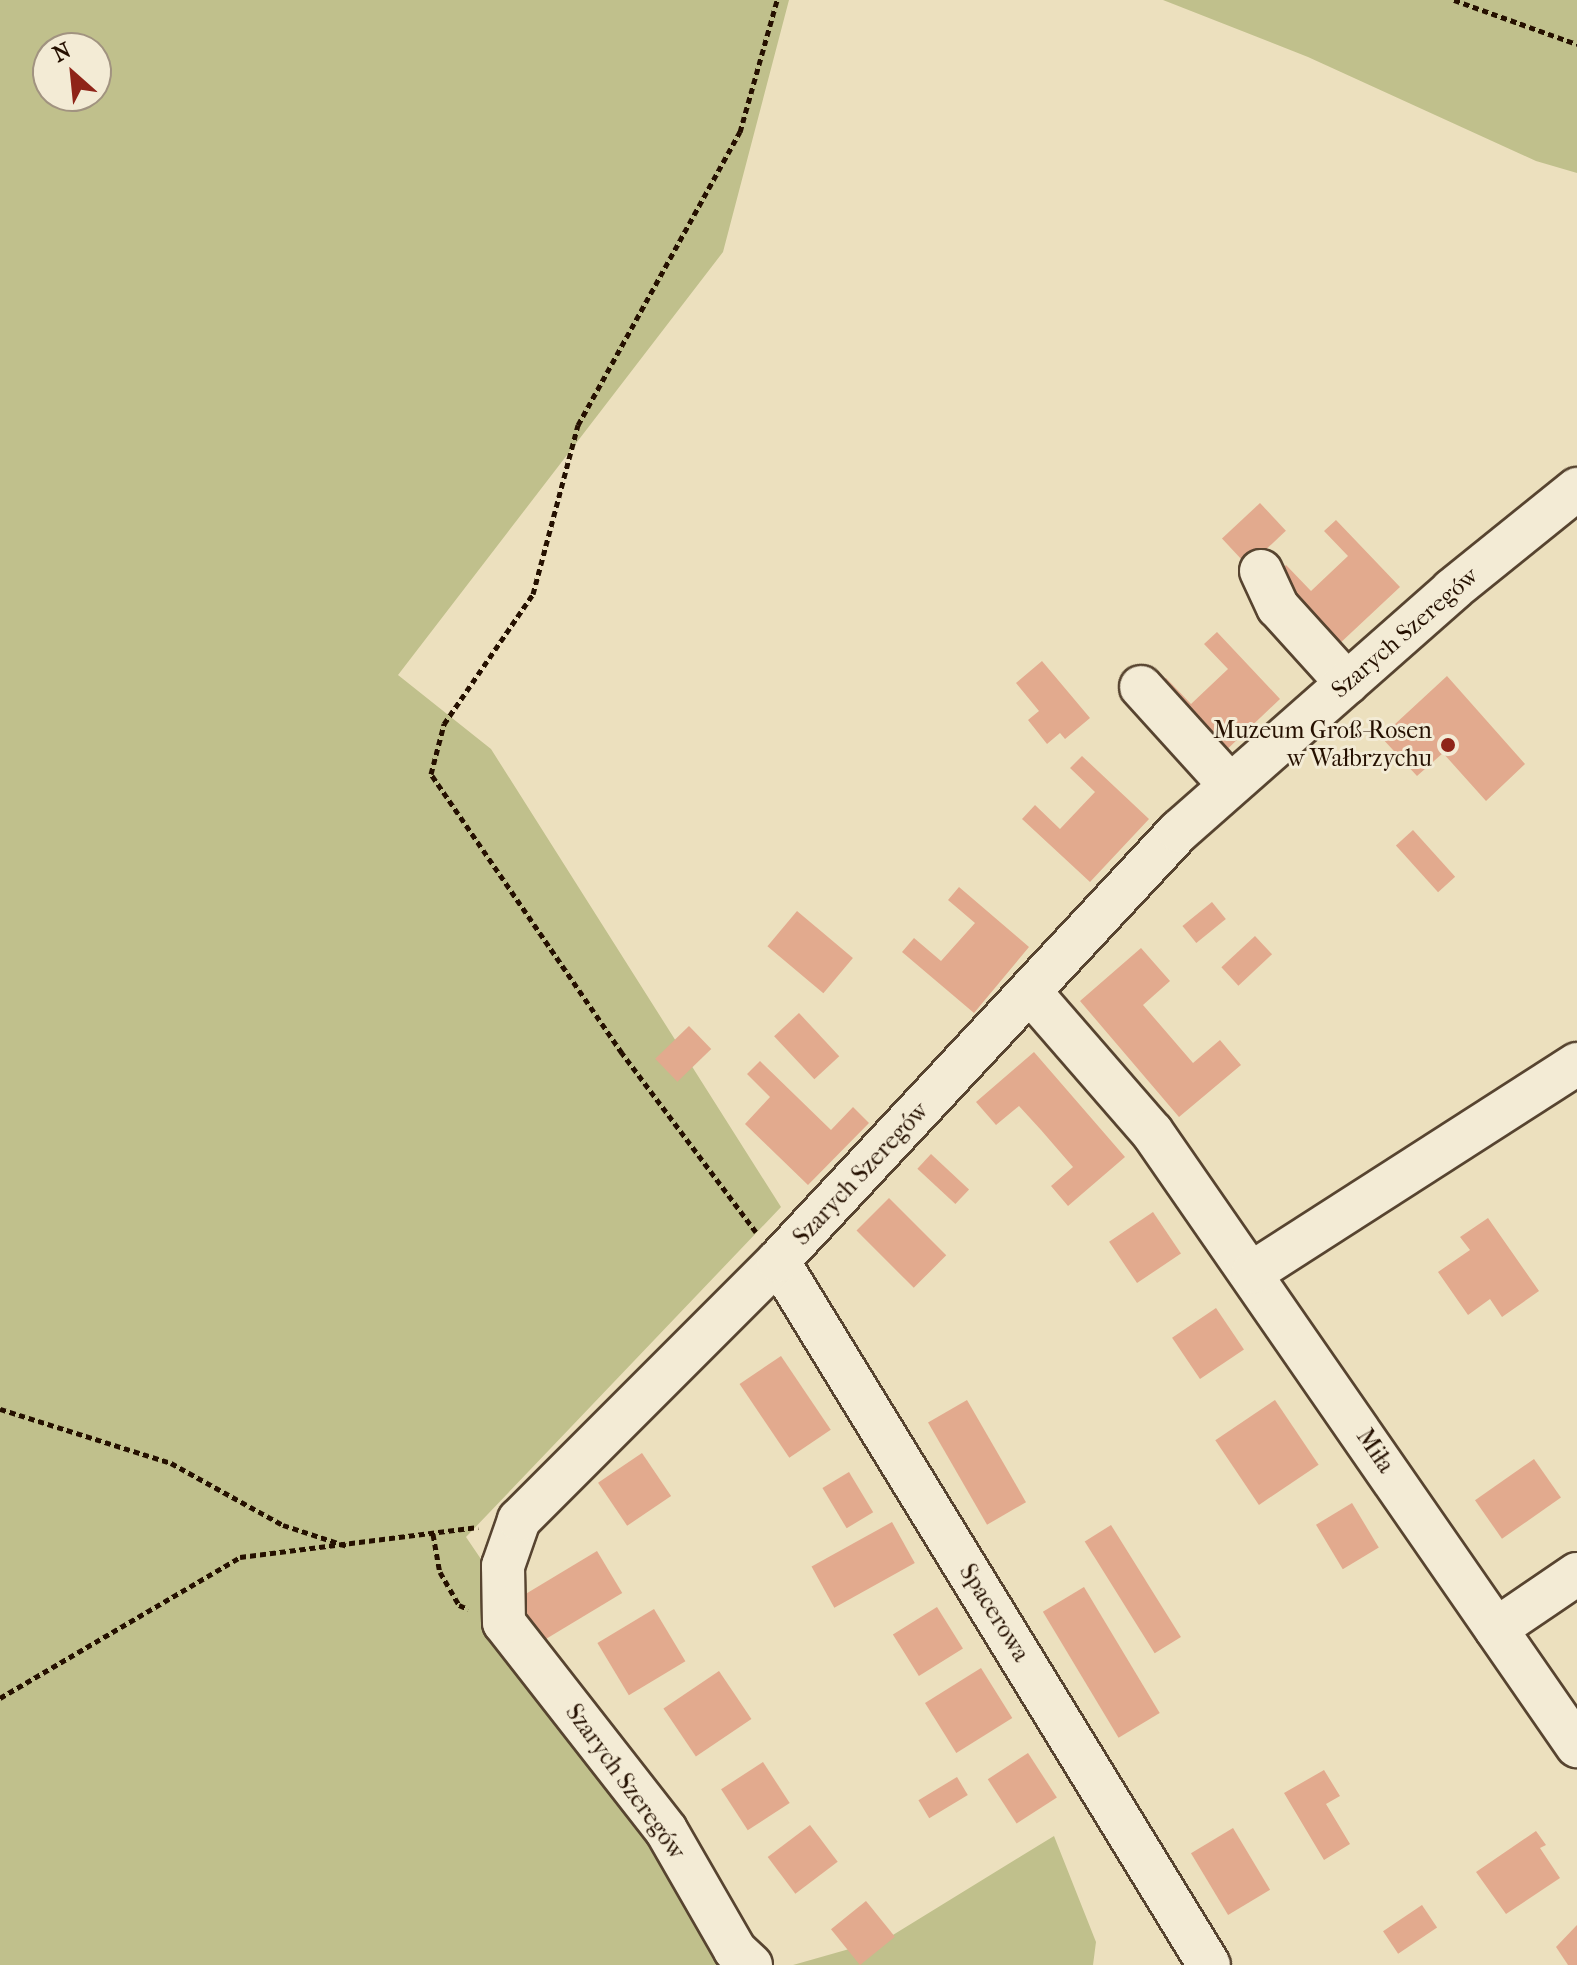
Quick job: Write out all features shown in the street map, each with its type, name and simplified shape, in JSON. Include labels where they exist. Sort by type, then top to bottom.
[{"type":"street","name":"Szarych Szeregów","points":[[743,1957],[666,1830],[504,1623],[503,1566],[519,1520],[778,1261],[1179,831],[1347,683],[1577,489]]},
{"type":"street","points":[[1261,571],[1278,607],[1347,683]]},
{"type":"street","points":[[1141,687],[1230,785]]},
{"type":"street","name":"Miła","points":[[1031,993],[1152,1132],[1253,1272],[1577,1746]]},
{"type":"street","points":[[1253,1272],[1577,1064]]},
{"type":"street","name":"Spacerowa","points":[[778,1261],[1209,1965]]},
{"type":"street","points":[[1496,1629],[1577,1574]]},
{"type":"path","points":[[777,0],[740,132],[578,425],[533,594],[444,724],[431,774],[622,1053],[778,1261]]},
{"type":"path","points":[[1454,0],[1577,44]]},
{"type":"path","points":[[0,1409],[171,1463],[283,1525],[350,1546]]},
{"type":"path","points":[[0,1698],[240,1557],[350,1546],[519,1520]]},
{"type":"path","points":[[433,1534],[440,1572],[459,1605],[504,1623]]},
{"type":"green space","points":[[0,0],[789,0],[723,252],[398,675],[491,749],[781,1207],[466,1537],[756,1965],[0,1965]]},
{"type":"green space","points":[[1163,0],[1577,0],[1577,173],[1536,161],[1308,57]]},
{"type":"green space","points":[[1054,1836],[1096,1942],[1093,1965],[793,1965],[888,1938]]},
{"type":"building","points":[[1260,503],[1286,531],[1248,566],[1222,538]]},
{"type":"building","points":[[1336,520],[1400,587],[1337,646],[1273,579],[1286,565],[1311,591],[1348,556],[1324,531]]},
{"type":"building","points":[[1217,632],[1280,699],[1217,759],[1153,691],[1166,678],[1191,704],[1228,669],[1204,644]]},
{"type":"building","points":[[1042,661],[1090,718],[1065,739],[1060,733],[1047,744],[1028,720],[1039,711],[1016,683]]},
{"type":"building","name":"Muzeum Groß-Rosen w Wałbrzychu","points":[[1447,676],[1525,764],[1486,801],[1443,753],[1417,776],[1381,737]]},
{"type":"building","points":[[1082,756],[1149,819],[1090,882],[1022,819],[1035,805],[1060,829],[1095,792],[1070,768]]},
{"type":"building","points":[[1413,830],[1455,877],[1438,892],[1396,845]]},
{"type":"building","points":[[959,887],[1029,947],[974,1013],[902,952],[914,938],[941,961],[975,923],[948,900]]},
{"type":"building","points":[[1212,902],[1226,919],[1196,943],[1182,926]]},
{"type":"building","points":[[797,911],[853,958],[823,993],[767,946]]},
{"type":"building","points":[[1255,936],[1272,954],[1238,986],[1221,967]]},
{"type":"building","points":[[1141,948],[1170,981],[1143,1005],[1193,1063],[1220,1040],[1241,1065],[1179,1117],[1080,1001]]},
{"type":"building","points":[[799,1013],[839,1056],[814,1079],[774,1036]]},
{"type":"building","points":[[689,1026],[711,1049],[677,1082],[655,1059]]},
{"type":"building","points":[[1034,1052],[1125,1157],[1068,1206],[1051,1186],[1073,1167],[1041,1130],[1019,1106],[996,1125],[976,1102]]},
{"type":"building","points":[[760,1061],[831,1130],[853,1107],[869,1123],[808,1185],[745,1124],[770,1097],[747,1074]]},
{"type":"building","points":[[931,1154],[969,1189],[955,1204],[917,1169]]},
{"type":"building","points":[[889,1198],[946,1255],[914,1288],[856,1231]]},
{"type":"building","points":[[1153,1212],[1181,1253],[1137,1283],[1109,1242]]},
{"type":"building","points":[[1488,1218],[1539,1291],[1502,1317],[1490,1299],[1468,1315],[1438,1272],[1470,1250],[1460,1237]]},
{"type":"building","points":[[1216,1308],[1244,1349],[1200,1379],[1172,1338]]},
{"type":"building","points":[[781,1356],[831,1430],[789,1458],[740,1384]]},
{"type":"building","points":[[967,1400],[1026,1502],[987,1525],[928,1422]]},
{"type":"building","points":[[1275,1400],[1319,1465],[1259,1505],[1215,1440]]},
{"type":"building","points":[[642,1453],[671,1496],[627,1526],[598,1483]]},
{"type":"building","points":[[1534,1459],[1561,1498],[1502,1539],[1475,1500]]},
{"type":"building","points":[[849,1472],[873,1512],[847,1528],[822,1488]]},
{"type":"building","points":[[1352,1503],[1379,1548],[1343,1569],[1316,1525]]},
{"type":"building","points":[[892,1522],[915,1563],[834,1608],[812,1567]]},
{"type":"building","points":[[1111,1525],[1181,1637],[1155,1653],[1085,1541]]},
{"type":"building","points":[[597,1551],[622,1593],[543,1640],[518,1598]]},
{"type":"building","points":[[1084,1587],[1160,1713],[1119,1738],[1043,1612]]},
{"type":"building","points":[[937,1607],[963,1649],[919,1676],[893,1635]]},
{"type":"building","points":[[654,1609],[685,1661],[629,1695],[597,1643]]},
{"type":"building","points":[[981,1668],[1012,1718],[956,1753],[925,1703]]},
{"type":"building","points":[[719,1671],[751,1719],[696,1757],[663,1708]]},
{"type":"building","points":[[1028,1753],[1057,1797],[1017,1824],[988,1779]]},
{"type":"building","points":[[763,1762],[790,1803],[748,1830],[721,1789]]},
{"type":"building","points":[[1324,1770],[1340,1796],[1326,1804],[1350,1844],[1324,1860],[1284,1793]]},
{"type":"building","points":[[957,1777],[968,1795],[929,1818],[918,1800]]},
{"type":"building","points":[[810,1825],[838,1862],[795,1894],[768,1857]]},
{"type":"building","points":[[1233,1828],[1270,1890],[1228,1915],[1191,1853]]},
{"type":"building","points":[[1536,1831],[1546,1845],[1540,1848],[1560,1878],[1506,1914],[1476,1872]]},
{"type":"building","points":[[866,1901],[895,1937],[860,1965],[831,1929]]},
{"type":"building","points":[[1422,1905],[1437,1927],[1398,1954],[1383,1931]]},
{"type":"building","points":[[1577,1925],[1577,1965],[1568,1965],[1556,1947]]},
{"type":"place","name":"Muzeum Groß-Rosen w Wałbrzychu","points":[[1448,745]]}]
